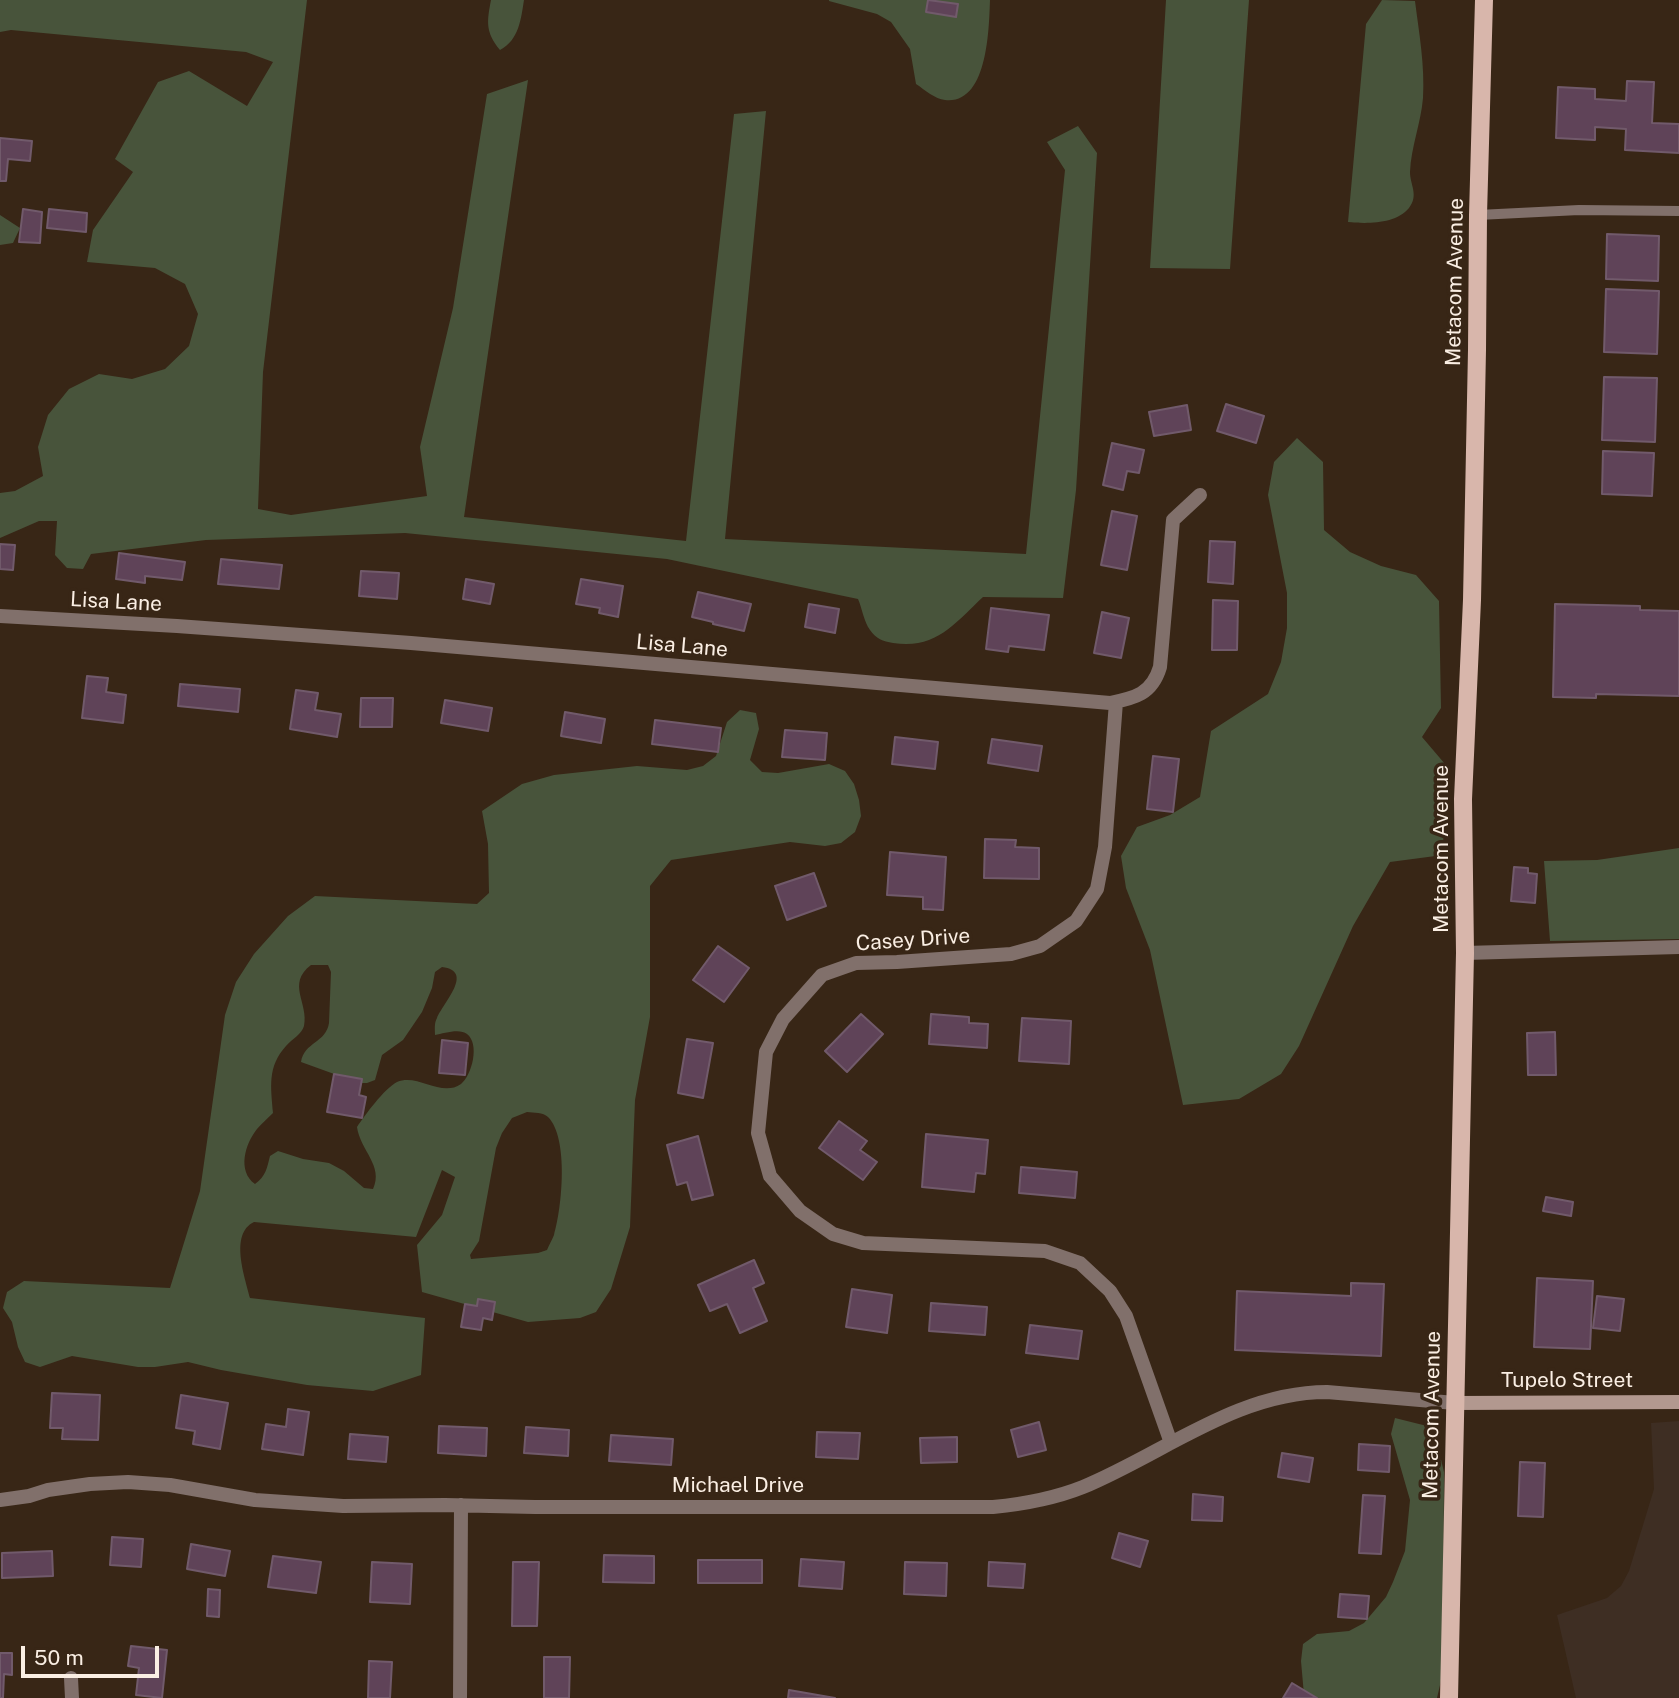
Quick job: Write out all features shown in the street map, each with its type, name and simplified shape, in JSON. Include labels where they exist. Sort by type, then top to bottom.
[{"type":"main road","name":"Metacom Avenue","points":[[1449,1698],[1465,953],[1463,799],[1472,600],[1484,0]]},
{"type":"main road","name":"Tupelo Street","points":[[1455,1403],[1679,1402]]},
{"type":"street","name":"Lisa Lane","points":[[0,616],[411,643],[1110,704],[1136,698],[1156,680],[1160,667],[1173,520],[1200,495]]},
{"type":"street","name":"Casey Drive","points":[[1116,702],[1105,846],[1097,889],[1076,921],[1040,946],[1011,954],[897,962],[856,962],[822,975],[783,1019],[766,1052],[758,1133],[770,1176],[800,1211],[833,1234],[863,1243],[1045,1251],[1080,1263],[1110,1291],[1126,1317],[1171,1443]]},
{"type":"street","points":[[1465,953],[1679,947]]},
{"type":"street","name":"Michael Drive","points":[[0,1500],[90,1484],[128,1482],[170,1485],[255,1500],[343,1506],[993,1507],[1039,1501],[1080,1488],[1227,1415],[1269,1400],[1309,1392],[1356,1393],[1455,1403]]},
{"type":"street","points":[[460,1698],[461,1506]]},
{"type":"street","points":[[71,1678],[72,1698]]},
{"type":"lane","points":[[1478,215],[1579,210],[1679,211]]},
{"type":"shaded area","points":[[1679,1421],[1679,1698],[1576,1698],[1557,1615],[1607,1598],[1621,1586],[1629,1571],[1654,1489],[1651,1423]]},
{"type":"green space","points":[[0,0],[307,0],[263,372],[258,509],[291,515],[427,496],[420,447],[453,308],[487,94],[528,80],[464,517],[686,541],[734,114],[766,111],[725,539],[1026,554],[1065,170],[1047,142],[1078,126],[1097,153],[1076,490],[1063,598],[983,597],[944,632],[921,642],[908,644],[893,643],[875,636],[866,623],[858,599],[667,559],[405,533],[206,540],[91,554],[83,569],[67,568],[55,555],[57,521],[39,521],[0,538],[0,493],[15,491],[43,476],[38,447],[48,415],[69,389],[99,374],[132,379],[165,369],[189,346],[198,314],[185,284],[155,268],[87,262],[93,230],[133,172],[115,159],[158,82],[189,71],[247,106],[273,62],[246,52],[11,30],[0,32]]},
{"type":"green space","points":[[491,0],[524,0],[515,35],[500,50],[488,26]]},
{"type":"green space","points":[[829,0],[990,0],[987,45],[978,78],[970,90],[959,98],[945,100],[934,96],[916,84],[910,49],[891,22],[877,14]]},
{"type":"green space","points":[[1166,0],[1249,0],[1230,269],[1150,268]]},
{"type":"green space","points":[[1382,0],[1415,1],[1423,86],[1422,107],[1410,172],[1413,199],[1409,208],[1389,220],[1372,223],[1348,222],[1366,24]]},
{"type":"green space","points":[[0,215],[20,228],[13,243],[0,245]]},
{"type":"green space","points":[[1297,438],[1323,462],[1324,530],[1350,552],[1381,566],[1416,575],[1439,601],[1441,708],[1422,737],[1445,764],[1443,855],[1390,862],[1353,926],[1299,1046],[1281,1074],[1239,1099],[1183,1105],[1150,950],[1126,888],[1121,856],[1137,827],[1170,815],[1200,797],[1211,731],[1268,694],[1281,662],[1287,628],[1287,593],[1268,495],[1274,462]]},
{"type":"green space","points":[[740,710],[756,713],[759,729],[750,760],[762,772],[778,773],[829,764],[845,771],[854,784],[861,816],[855,832],[841,843],[825,846],[790,842],[671,860],[650,886],[650,1017],[635,1100],[630,1227],[611,1289],[596,1312],[580,1318],[528,1322],[422,1292],[417,1245],[442,1215],[455,1177],[442,1170],[416,1237],[254,1222],[246,1228],[240,1246],[242,1268],[250,1298],[425,1318],[421,1375],[373,1391],[307,1385],[188,1362],[138,1367],[72,1356],[40,1367],[25,1362],[12,1322],[3,1308],[7,1292],[24,1281],[170,1288],[200,1191],[225,1015],[236,982],[254,954],[288,916],[315,896],[477,904],[489,893],[488,844],[482,811],[522,784],[554,775],[637,766],[687,770],[703,766],[716,756],[727,722]],"holes":[[[311,965],[328,965],[331,972],[329,1023],[324,1035],[306,1050],[301,1062],[359,1083],[375,1080],[382,1055],[403,1040],[422,1012],[435,972],[442,967],[452,970],[456,975],[454,988],[436,1020],[435,1035],[456,1031],[467,1034],[474,1052],[471,1067],[465,1080],[453,1088],[405,1080],[392,1085],[375,1103],[357,1127],[374,1165],[376,1181],[373,1189],[364,1188],[344,1171],[329,1163],[278,1151],[270,1156],[264,1175],[255,1184],[246,1172],[245,1157],[249,1142],[257,1129],[273,1113],[272,1078],[276,1062],[304,1026],[299,987],[300,979]],[[527,1112],[541,1113],[548,1117],[559,1140],[562,1174],[554,1235],[547,1250],[538,1253],[471,1259],[470,1255],[479,1241],[496,1148],[512,1118]]]},
{"type":"green space","points":[[1679,848],[1679,939],[1550,941],[1544,861],[1597,860]]},
{"type":"green space","points":[[1395,1418],[1427,1426],[1436,1439],[1444,1472],[1443,1672],[1437,1698],[1307,1698],[1304,1695],[1301,1661],[1303,1644],[1317,1634],[1349,1631],[1364,1623],[1386,1597],[1405,1551],[1410,1500],[1391,1434]]},
{"type":"building","points":[[928,0],[958,4],[956,17],[926,12]]},
{"type":"building","points":[[1627,81],[1654,82],[1652,123],[1679,124],[1679,153],[1625,150],[1626,129],[1595,127],[1595,140],[1556,138],[1558,87],[1595,89],[1595,99],[1626,101]]},
{"type":"building","points":[[0,138],[32,141],[30,161],[8,159],[6,181],[0,181]]},
{"type":"building","points":[[23,209],[42,212],[40,243],[19,242]]},
{"type":"building","points":[[49,209],[87,213],[86,232],[47,228]]},
{"type":"building","points":[[1607,234],[1659,236],[1658,281],[1606,279]]},
{"type":"building","points":[[1606,289],[1659,291],[1657,354],[1604,352]]},
{"type":"building","points":[[1604,377],[1657,378],[1655,442],[1602,440]]},
{"type":"building","points":[[1226,404],[1264,416],[1256,443],[1217,431]]},
{"type":"building","points":[[1187,405],[1191,430],[1154,436],[1149,412]]},
{"type":"building","points":[[1112,443],[1144,450],[1139,473],[1127,471],[1123,490],[1103,485]]},
{"type":"building","points":[[1603,451],[1654,453],[1652,496],[1602,494]]},
{"type":"building","points":[[1112,511],[1137,516],[1127,570],[1101,565]]},
{"type":"building","points":[[1210,541],[1235,542],[1233,584],[1208,582]]},
{"type":"building","points":[[0,544],[15,545],[13,570],[0,569]]},
{"type":"building","points":[[119,553],[185,562],[182,580],[145,576],[145,583],[116,579]]},
{"type":"building","points":[[221,559],[282,565],[279,589],[218,584]]},
{"type":"building","points":[[361,571],[399,573],[397,599],[359,596]]},
{"type":"building","points":[[466,579],[494,584],[490,604],[463,599]]},
{"type":"building","points":[[581,579],[623,586],[618,617],[599,613],[600,608],[576,604]]},
{"type":"building","points":[[698,592],[751,604],[744,631],[692,617]]},
{"type":"building","points":[[1213,600],[1238,601],[1237,650],[1212,650]]},
{"type":"building","points":[[809,604],[839,609],[835,633],[805,627]]},
{"type":"building","points":[[1555,604],[1640,606],[1640,610],[1679,611],[1679,696],[1596,694],[1596,698],[1553,697]]},
{"type":"building","points":[[991,608],[1049,615],[1044,650],[1009,646],[1008,652],[986,649]]},
{"type":"building","points":[[1102,612],[1129,618],[1121,658],[1094,653]]},
{"type":"building","points":[[87,676],[108,678],[106,692],[126,695],[123,723],[82,718]]},
{"type":"building","points":[[180,684],[240,689],[238,712],[178,706]]},
{"type":"building","points":[[296,690],[318,693],[315,710],[341,714],[337,737],[290,729]]},
{"type":"building","points":[[361,698],[393,698],[392,727],[360,727]]},
{"type":"building","points":[[445,700],[492,708],[488,731],[441,723]]},
{"type":"building","points":[[565,712],[605,719],[601,743],[561,736]]},
{"type":"building","points":[[655,720],[721,728],[718,752],[652,744]]},
{"type":"building","points":[[785,730],[827,733],[825,760],[782,757]]},
{"type":"building","points":[[895,737],[938,742],[935,769],[892,764]]},
{"type":"building","points":[[992,739],[1042,746],[1038,771],[988,763]]},
{"type":"building","points":[[1153,756],[1179,759],[1173,812],[1147,809]]},
{"type":"building","points":[[985,839],[1016,840],[1015,847],[1039,848],[1039,879],[984,878]]},
{"type":"building","points":[[890,852],[946,857],[943,910],[923,909],[923,897],[887,895]]},
{"type":"building","points":[[1514,867],[1528,868],[1528,873],[1537,874],[1535,903],[1511,901]]},
{"type":"building","points":[[814,873],[826,906],[787,920],[775,886]]},
{"type":"building","points":[[718,946],[749,968],[724,1002],[693,980]]},
{"type":"building","points":[[861,1014],[883,1034],[847,1072],[825,1051]]},
{"type":"building","points":[[931,1014],[969,1017],[969,1023],[988,1024],[987,1048],[929,1044]]},
{"type":"building","points":[[1022,1018],[1071,1021],[1069,1064],[1019,1061]]},
{"type":"building","points":[[1555,1032],[1556,1075],[1528,1075],[1527,1033]]},
{"type":"building","points":[[687,1039],[713,1043],[703,1098],[678,1093]]},
{"type":"building","points":[[442,1040],[468,1043],[465,1075],[439,1073]]},
{"type":"building","points":[[334,1074],[362,1079],[359,1095],[366,1097],[362,1118],[327,1112]]},
{"type":"building","points":[[839,1121],[867,1141],[860,1150],[877,1162],[863,1180],[819,1148]]},
{"type":"building","points":[[926,1134],[988,1140],[985,1174],[976,1173],[974,1192],[922,1187]]},
{"type":"building","points":[[698,1136],[713,1195],[692,1200],[687,1182],[677,1185],[667,1145]]},
{"type":"building","points":[[1021,1167],[1077,1172],[1075,1198],[1019,1193]]},
{"type":"building","points":[[1546,1197],[1573,1202],[1571,1216],[1543,1211]]},
{"type":"building","points":[[754,1260],[764,1283],[753,1288],[767,1321],[740,1333],[727,1304],[710,1311],[698,1285]]},
{"type":"building","points":[[1537,1278],[1593,1281],[1590,1349],[1534,1347]]},
{"type":"building","points":[[1351,1283],[1384,1284],[1381,1356],[1235,1350],[1237,1291],[1351,1296]]},
{"type":"building","points":[[852,1289],[892,1295],[887,1333],[846,1327]]},
{"type":"building","points":[[1597,1296],[1624,1299],[1620,1331],[1593,1328]]},
{"type":"building","points":[[478,1299],[495,1302],[492,1320],[483,1318],[481,1330],[461,1327],[465,1304],[477,1306]]},
{"type":"building","points":[[931,1303],[987,1307],[985,1335],[929,1331]]},
{"type":"building","points":[[1030,1325],[1082,1331],[1078,1359],[1026,1353]]},
{"type":"building","points":[[52,1393],[100,1395],[98,1440],[62,1439],[63,1428],[50,1428]]},
{"type":"building","points":[[181,1395],[228,1403],[220,1449],[193,1444],[195,1431],[176,1428]]},
{"type":"building","points":[[288,1409],[309,1412],[303,1455],[262,1449],[266,1424],[286,1427]]},
{"type":"building","points":[[1039,1422],[1046,1450],[1018,1457],[1011,1430]]},
{"type":"building","points":[[439,1426],[487,1428],[486,1456],[438,1453]]},
{"type":"building","points":[[526,1427],[569,1430],[568,1456],[524,1453]]},
{"type":"building","points":[[817,1432],[860,1433],[858,1459],[816,1457]]},
{"type":"building","points":[[350,1434],[388,1437],[386,1462],[348,1459]]},
{"type":"building","points":[[611,1435],[673,1439],[671,1465],[609,1461]]},
{"type":"building","points":[[957,1437],[957,1462],[921,1463],[920,1438]]},
{"type":"building","points":[[1359,1444],[1390,1446],[1389,1472],[1358,1470]]},
{"type":"building","points":[[1282,1453],[1313,1458],[1309,1482],[1278,1477]]},
{"type":"building","points":[[1520,1462],[1545,1463],[1543,1517],[1518,1516]]},
{"type":"building","points":[[1193,1494],[1223,1497],[1222,1521],[1192,1520]]},
{"type":"building","points":[[1363,1495],[1385,1496],[1381,1554],[1359,1553]]},
{"type":"building","points":[[1119,1533],[1148,1541],[1140,1567],[1112,1558]]},
{"type":"building","points":[[112,1537],[143,1539],[141,1567],[110,1565]]},
{"type":"building","points":[[191,1544],[230,1551],[225,1576],[187,1569]]},
{"type":"building","points":[[52,1551],[53,1576],[2,1578],[2,1553]]},
{"type":"building","points":[[604,1555],[654,1556],[654,1583],[603,1582]]},
{"type":"building","points":[[273,1556],[321,1562],[316,1593],[268,1587]]},
{"type":"building","points":[[801,1559],[844,1562],[842,1589],[799,1586]]},
{"type":"building","points":[[698,1560],[762,1560],[762,1583],[698,1583]]},
{"type":"building","points":[[372,1562],[412,1564],[410,1604],[370,1602]]},
{"type":"building","points":[[513,1562],[539,1562],[537,1626],[512,1626]]},
{"type":"building","points":[[905,1562],[947,1563],[946,1596],[904,1594]]},
{"type":"building","points":[[989,1562],[1025,1564],[1023,1588],[988,1586]]},
{"type":"building","points":[[208,1589],[220,1590],[219,1617],[207,1616]]},
{"type":"building","points":[[1340,1594],[1369,1596],[1367,1619],[1338,1617]]},
{"type":"building","points":[[131,1646],[167,1650],[162,1698],[136,1695],[139,1668],[128,1666]]},
{"type":"building","points":[[0,1653],[12,1653],[12,1675],[4,1674],[3,1698],[0,1698]]},
{"type":"building","points":[[544,1657],[570,1657],[569,1698],[544,1698]]},
{"type":"building","points":[[369,1661],[392,1662],[390,1698],[368,1698]]},
{"type":"building","points":[[1292,1683],[1317,1698],[1283,1698]]},
{"type":"building","points":[[789,1690],[835,1698],[788,1698]]}]
